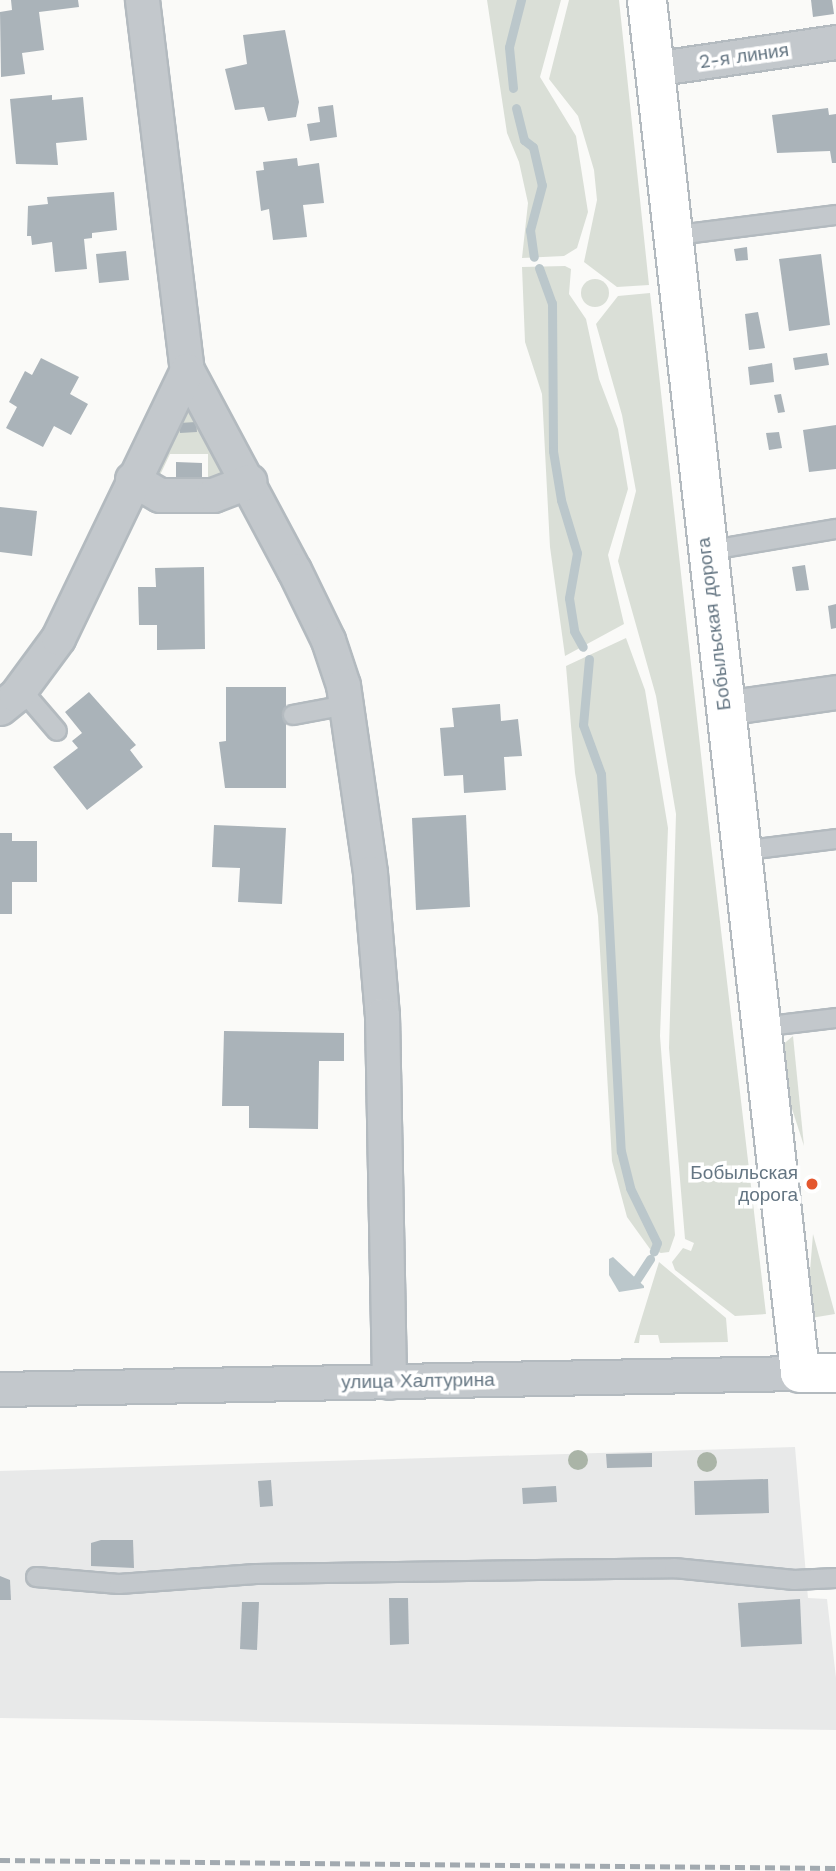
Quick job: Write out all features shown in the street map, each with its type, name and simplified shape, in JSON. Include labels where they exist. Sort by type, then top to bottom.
[{"type":"street","points":[[142,0],[187,370],[248,481],[328,640],[346,705],[370,873],[382,1015],[389,1382]]},
{"type":"street","name":"Бобыльская дорога","points":[[647,0],[670,236],[760,1027],[818,1373]]},
{"type":"street","name":"2-я линия","points":[[653,69],[836,42]]},
{"type":"street","points":[[11,698],[58,638],[187,370]]},
{"type":"street","points":[[132,480],[160,495],[214,495],[248,481]]},
{"type":"street","points":[[724,708],[836,692]]},
{"type":"street","name":"улица Халтурина","points":[[0,1389],[818,1373]]},
{"type":"lane","points":[[670,236],[836,215]]},
{"type":"lane","points":[[706,551],[836,529]]},
{"type":"lane","points":[[11,698],[57,732]]},
{"type":"lane","points":[[293,715],[346,705]]},
{"type":"lane","points":[[740,851],[836,839]]},
{"type":"lane","points":[[760,1027],[836,1018]]},
{"type":"lane","points":[[36,1577],[119,1584],[256,1574],[674,1568],[794,1580],[836,1578]]},
{"type":"shaded area","points":[[487,0],[561,0],[540,77],[576,136],[588,212],[577,248],[564,256],[522,258],[528,203],[519,162],[507,133]]},
{"type":"shaded area","points":[[569,0],[619,0],[649,285],[617,287],[584,262],[597,200],[594,170],[578,116],[549,79]]},
{"type":"shaded area","points":[[565,266],[571,269],[569,294],[586,319],[599,379],[618,429],[628,489],[608,555],[624,624],[565,656],[550,547],[542,394],[525,342],[522,267]]},
{"type":"shaded area","points":[[595,279],[605,283],[609,293],[605,303],[595,307],[585,303],[581,293],[585,283]]},
{"type":"shaded area","points":[[650,293],[766,1314],[735,1316],[675,1270],[672,1262],[683,1248],[691,1251],[694,1243],[685,1239],[669,1048],[676,814],[656,696],[618,561],[636,491],[622,415],[596,324],[618,296]]},
{"type":"shaded area","points":[[189,407],[223,470],[208,484],[208,454],[170,454],[160,475],[155,469]]},
{"type":"shaded area","points":[[626,638],[645,690],[668,828],[660,1036],[675,1235],[669,1252],[661,1253],[650,1249],[627,1217],[612,1161],[598,916],[575,773],[566,666]]},
{"type":"shaded area","points":[[793,1036],[804,1146],[784,1084],[780,1047]]},
{"type":"shaded area","points":[[813,1234],[835,1314],[811,1318],[808,1296]]},
{"type":"shaded area","points":[[613,1257],[644,1288],[619,1292],[609,1275],[609,1259]]},
{"type":"shaded area","points":[[659,1262],[726,1318],[728,1342],[660,1343],[658,1335],[640,1335],[639,1343],[634,1343]]},
{"type":"shaded area","points":[[795,1447],[808,1598],[827,1599],[836,1678],[836,1730],[0,1718],[0,1471]]},
{"type":"building","points":[[11,0],[78,0],[79,7],[39,12],[44,50],[22,53],[25,74],[1,77],[0,12],[12,10]]},
{"type":"building","points":[[811,0],[832,0],[834,14],[813,17]]},
{"type":"building","points":[[285,30],[299,102],[296,117],[268,121],[264,107],[235,110],[225,69],[247,64],[243,35]]},
{"type":"building","points":[[52,95],[52,100],[83,97],[87,140],[56,143],[58,165],[16,164],[10,99]]},
{"type":"building","points":[[333,105],[337,137],[310,141],[307,124],[320,122],[318,107]]},
{"type":"building","points":[[828,108],[829,115],[836,114],[836,163],[832,163],[830,151],[777,153],[772,115]]},
{"type":"building","points":[[297,158],[298,166],[319,163],[324,203],[303,205],[307,237],[273,240],[269,209],[261,211],[256,171],[264,170],[263,162]]},
{"type":"building","points":[[114,192],[117,230],[92,233],[92,238],[84,239],[87,269],[55,272],[52,242],[32,245],[31,236],[27,236],[28,206],[48,204],[47,197]]},
{"type":"building","points":[[747,247],[748,260],[736,261],[734,249]]},
{"type":"building","points":[[126,251],[129,280],[99,283],[96,254]]},
{"type":"building","points":[[821,254],[830,325],[789,331],[779,259]]},
{"type":"building","points":[[758,312],[765,348],[749,350],[745,314]]},
{"type":"building","points":[[827,353],[829,365],[795,370],[793,358]]},
{"type":"building","points":[[41,358],[79,377],[70,394],[88,404],[71,435],[54,426],[43,447],[6,428],[17,407],[9,402],[25,371],[32,375]]},
{"type":"building","points":[[772,363],[774,382],[750,385],[748,367]]},
{"type":"building","points":[[781,394],[785,412],[778,413],[774,395]]},
{"type":"building","points":[[196,422],[197,432],[180,433],[179,423]]},
{"type":"building","points":[[836,425],[836,469],[809,472],[803,430]]},
{"type":"building","points":[[779,432],[782,448],[769,450],[766,433]]},
{"type":"building","points":[[176,462],[202,463],[202,486],[176,486]]},
{"type":"building","points":[[0,507],[37,511],[32,556],[0,552]]},
{"type":"building","points":[[805,565],[809,590],[796,591],[792,567]]},
{"type":"building","points":[[204,567],[205,649],[157,650],[157,625],[139,625],[138,587],[156,587],[155,568]]},
{"type":"building","points":[[836,604],[836,628],[831,629],[828,606]]},
{"type":"building","points":[[226,687],[286,687],[286,788],[225,788],[219,742],[226,741]]},
{"type":"building","points":[[89,692],[136,745],[130,750],[143,767],[87,810],[53,767],[78,748],[72,741],[82,733],[65,712]]},
{"type":"building","points":[[500,704],[501,721],[518,719],[522,756],[504,757],[506,790],[464,793],[463,775],[444,776],[440,728],[454,727],[452,708]]},
{"type":"building","points":[[466,815],[470,907],[416,910],[412,818]]},
{"type":"building","points":[[214,825],[286,828],[282,904],[238,902],[240,868],[212,867]]},
{"type":"building","points":[[0,833],[12,833],[12,841],[37,841],[37,882],[12,882],[12,914],[0,914]]},
{"type":"building","points":[[224,1031],[344,1033],[344,1061],[319,1061],[318,1129],[249,1128],[249,1106],[222,1106]]},
{"type":"building","points":[[652,1453],[652,1467],[607,1468],[606,1454]]},
{"type":"building","points":[[768,1479],[769,1513],[695,1515],[694,1481]]},
{"type":"building","points":[[271,1480],[273,1506],[260,1507],[258,1481]]},
{"type":"building","points":[[556,1486],[557,1502],[523,1504],[522,1488]]},
{"type":"building","points":[[101,1540],[133,1540],[134,1568],[91,1566],[91,1543]]},
{"type":"building","points":[[0,1576],[10,1580],[11,1600],[0,1600]]},
{"type":"building","points":[[389,1598],[408,1598],[409,1644],[390,1645]]},
{"type":"building","points":[[800,1599],[802,1644],[741,1647],[738,1603]]},
{"type":"building","points":[[242,1602],[259,1602],[257,1650],[240,1649]]},
{"type":"waterway","points":[[513,88],[509,47],[521,0]]},
{"type":"waterway","points":[[516,108],[524,140],[533,147],[542,185],[530,230],[534,257]]},
{"type":"waterway","points":[[539,268],[552,303],[553,451],[561,500],[577,553],[569,598],[574,631],[583,647]]},
{"type":"waterway","points":[[589,659],[583,725],[601,774],[621,1151],[630,1188],[657,1243],[654,1251]]},
{"type":"waterway","points":[[637,1279],[650,1259]]},
{"type":"railway","points":[[0,1860],[836,1868]]},
{"type":"place","name":"Бобыльская дорога","points":[[812,1184]]}]
